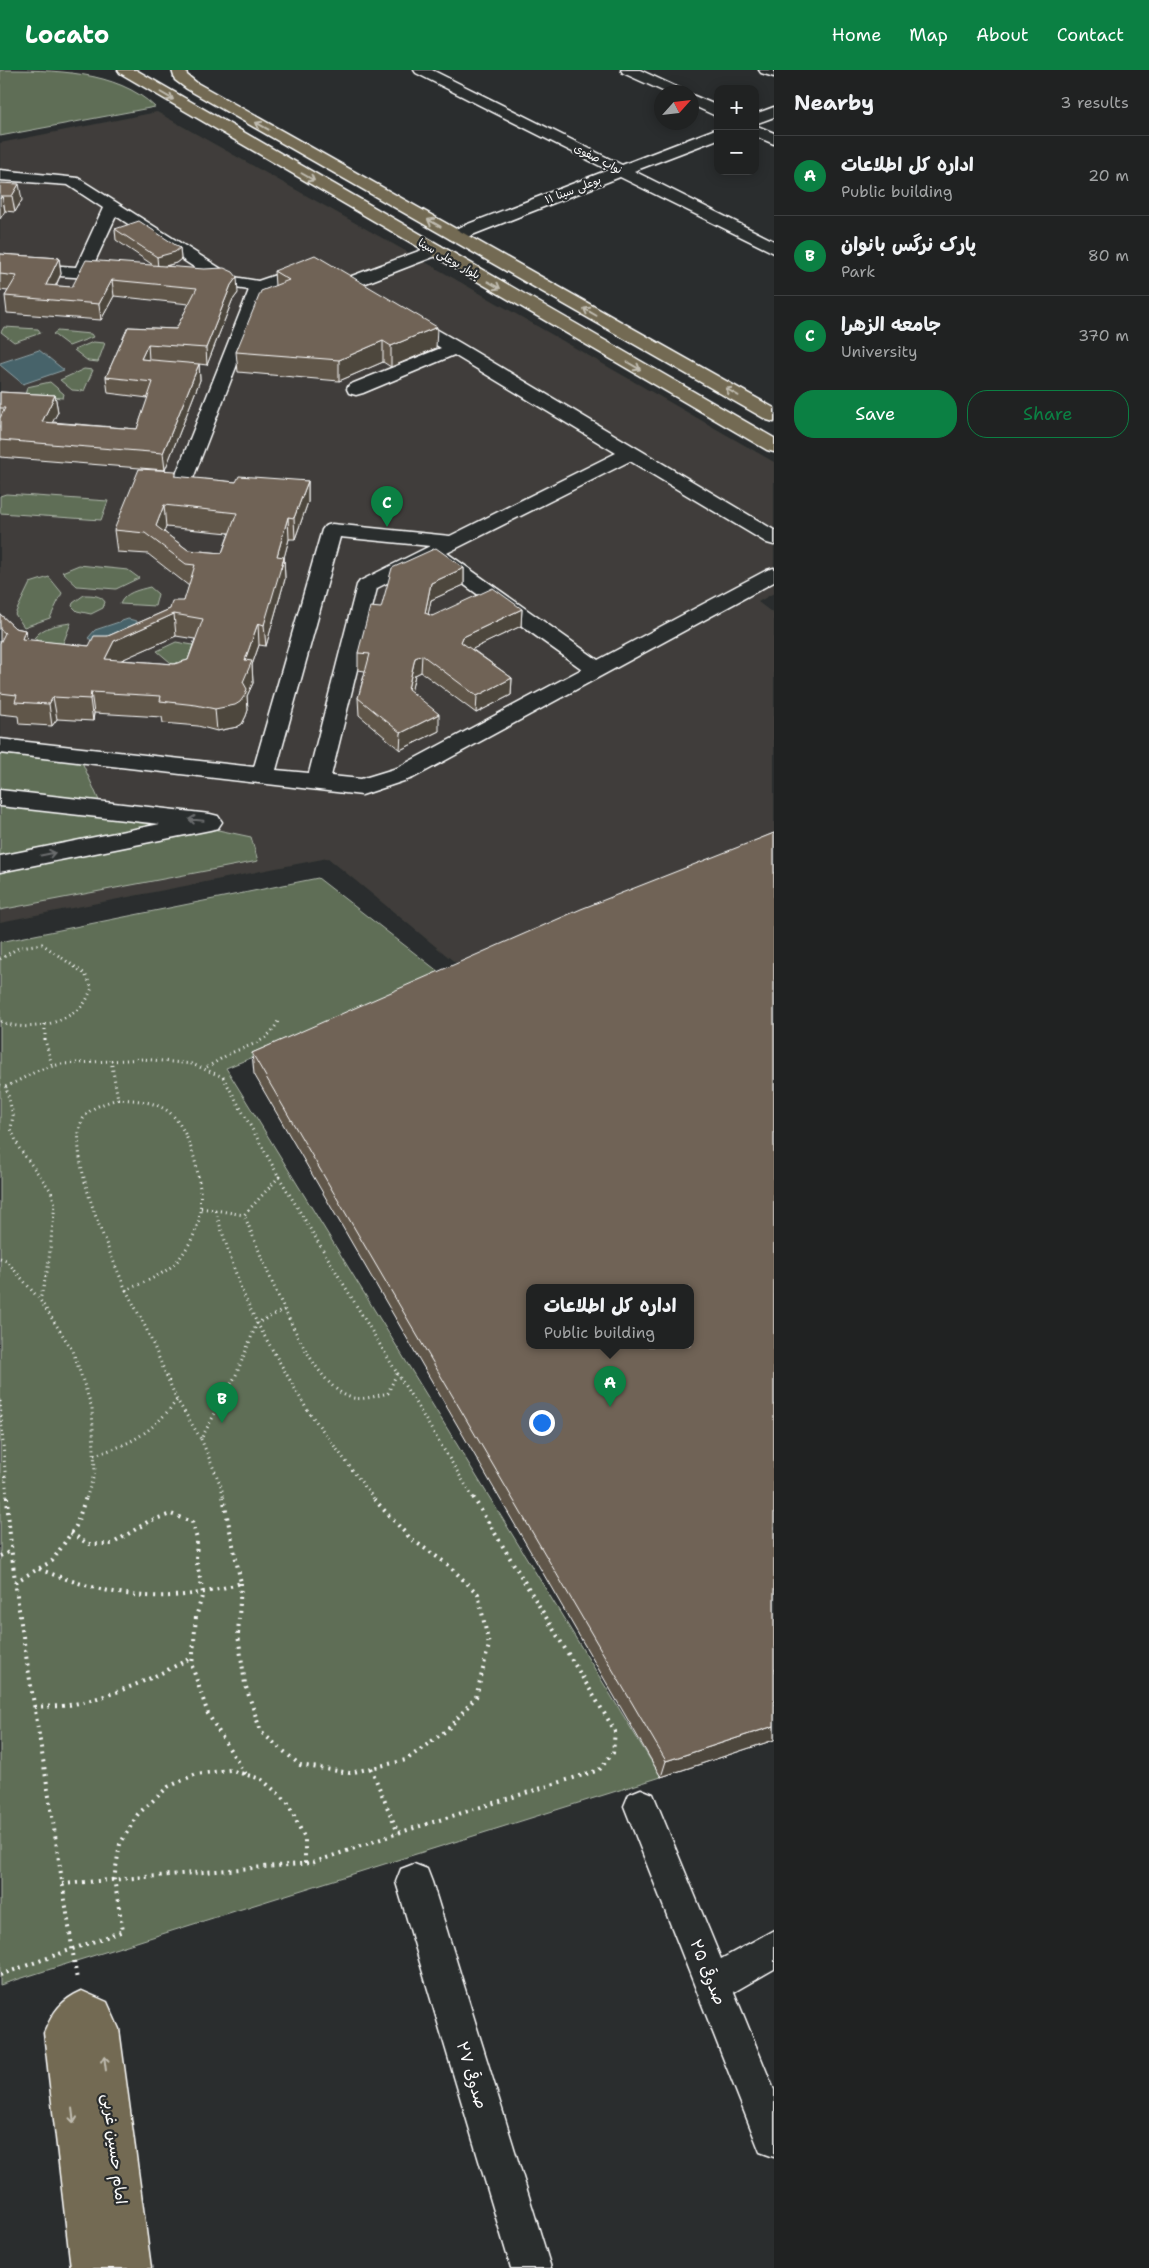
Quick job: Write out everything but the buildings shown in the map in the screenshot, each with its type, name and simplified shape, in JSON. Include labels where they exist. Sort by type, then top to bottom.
[{"type":"main road","name":"بلوار بوعلی سینا","points":[[126,70],[774,446]]},
{"type":"main road","name":"بلوار بوعلی سینا","points":[[179,70],[180,76],[192,86],[774,416]]},
{"type":"main road","name":"امام حسین غربی","points":[[90,2268],[63,2033],[72,2018],[82,2010],[94,2014],[100,2029],[131,2268]]},
{"type":"street","name":"نواب صفوی","points":[[421,70],[774,248]]},
{"type":"street","points":[[628,70],[661,85]]},
{"type":"street","points":[[766,70],[774,73]]},
{"type":"street","points":[[699,103],[714,110]]},
{"type":"street","points":[[759,118],[774,112]]},
{"type":"street","points":[[759,132],[774,138]]},
{"type":"street","name":"بوعلی سینا ۱۱","points":[[456,235],[714,135]]},
{"type":"street","points":[[0,175],[72,181],[229,282]]},
{"type":"street","points":[[82,272],[112,207]]},
{"type":"street","points":[[348,284],[435,250]]},
{"type":"street","points":[[190,279],[259,286],[316,266],[364,294]]},
{"type":"street","points":[[0,267],[131,276]]},
{"type":"street","points":[[185,477],[259,286]]},
{"type":"street","points":[[389,309],[774,539]]},
{"type":"street","points":[[356,389],[456,348]]},
{"type":"street","points":[[318,782],[367,585],[631,453]]},
{"type":"street","points":[[263,776],[332,530],[452,542]]},
{"type":"street","points":[[432,552],[597,669]]},
{"type":"street","points":[[0,746],[362,787],[405,773],[774,574]]},
{"type":"street","points":[[0,798],[210,822],[0,864]]},
{"type":"street","name":"صدوقی ۲۵","points":[[641,1806],[774,2138]]},
{"type":"street","name":"صدوقی ۲۷","points":[[414,1882],[531,2268]]},
{"type":"street","points":[[713,1984],[774,1948]]},
{"type":"path","points":[[0,959],[12,950],[35,943],[42,944],[85,974],[92,988],[84,1004],[66,1017],[32,1028],[17,1027],[0,1021]]},
{"type":"path","points":[[207,1067],[231,1053],[262,1042],[274,1031],[278,1020]]},
{"type":"path","points":[[45,1024],[45,1040],[52,1065]]},
{"type":"path","points":[[0,1085],[6,1087],[36,1070],[52,1065],[138,1058],[185,1061],[207,1067],[223,1077],[279,1177],[615,1731],[617,1746],[613,1757],[599,1770],[398,1833],[312,1863],[62,1884]]},
{"type":"path","points":[[111,1060],[118,1099]]},
{"type":"path","points":[[6,1087],[13,1116],[11,1130],[19,1148],[51,1190],[55,1204],[48,1268],[40,1300]]},
{"type":"path","points":[[126,1290],[174,1265],[192,1241],[201,1212],[199,1189],[188,1136],[174,1116],[148,1101],[118,1099],[92,1108],[80,1123],[78,1148],[83,1179],[110,1256],[126,1290],[146,1328],[177,1400],[201,1439],[221,1486],[241,1583],[238,1635],[245,1684],[261,1732],[300,1766],[350,1773],[406,1760],[447,1730],[476,1698],[489,1645],[478,1594],[447,1564],[410,1538],[366,1489],[306,1408],[280,1366],[241,1289],[215,1210]]},
{"type":"path","points":[[244,1216],[279,1177]]},
{"type":"path","points":[[200,1208],[244,1216]]},
{"type":"path","points":[[244,1216],[284,1310],[329,1383],[346,1396],[364,1399],[388,1393],[397,1373]]},
{"type":"path","points":[[0,1258],[6,1260],[40,1300],[73,1351],[92,1408],[95,1472],[76,1526],[52,1561],[15,1582]]},
{"type":"path","points":[[201,1439],[236,1375],[258,1323],[284,1310]]},
{"type":"path","points":[[94,1455],[122,1447],[145,1437],[163,1420],[177,1400]]},
{"type":"path","points":[[0,1402],[11,1551],[23,1644],[74,1960]]},
{"type":"path","points":[[0,1482],[6,1480]]},
{"type":"path","points":[[71,1533],[88,1544],[112,1544],[149,1521],[171,1514],[192,1522],[197,1539],[197,1566],[203,1593],[196,1617],[192,1666],[208,1714],[245,1774]]},
{"type":"path","points":[[0,1556],[11,1551]]},
{"type":"path","points":[[39,1569],[73,1584],[100,1591],[156,1599],[203,1593],[241,1583]]},
{"type":"path","points":[[34,1707],[72,1705],[118,1691],[154,1678],[193,1657]]},
{"type":"path","points":[[371,1768],[398,1833]]},
{"type":"path","points":[[0,1975],[122,1931],[114,1880],[120,1844],[138,1814],[168,1788],[196,1774],[230,1770],[261,1779],[287,1801],[305,1839],[305,1863]]},
{"type":"shaded area","points":[[157,112],[427,263],[774,462],[774,593],[758,602],[774,614],[774,841],[457,964],[328,858],[0,922],[0,143]]},
{"type":"green space","points":[[0,70],[62,72],[103,79],[140,95],[155,107],[0,136]]},
{"type":"green space","points":[[4,327],[38,329],[41,333],[14,342],[1,332]]},
{"type":"green space","points":[[57,331],[91,334],[93,337],[69,346],[53,334]]},
{"type":"green space","points":[[93,342],[105,343],[98,362],[88,361],[74,350]]},
{"type":"green space","points":[[84,369],[93,370],[84,391],[72,390],[60,380]]},
{"type":"green space","points":[[50,382],[64,394],[63,398],[25,395],[27,387]]},
{"type":"green space","points":[[6,494],[108,501],[101,520],[0,513],[0,496]]},
{"type":"green space","points":[[79,565],[128,570],[139,578],[116,589],[77,586],[62,572]]},
{"type":"green space","points":[[49,577],[62,593],[50,618],[24,627],[15,614],[30,583]]},
{"type":"green space","points":[[150,587],[158,594],[155,606],[120,604],[129,594]]},
{"type":"green space","points":[[84,595],[93,595],[101,598],[105,602],[103,608],[91,614],[77,611],[72,606],[73,603]]},
{"type":"green space","points":[[71,623],[62,646],[44,645],[34,638],[46,629],[56,625]]},
{"type":"green space","points":[[176,642],[193,645],[184,674],[157,651]]},
{"type":"green space","points":[[0,754],[82,762],[101,805],[251,837],[258,861],[0,910]]},
{"type":"green space","points":[[318,878],[448,979],[226,1068],[661,1777],[0,1985],[0,942]]},
{"type":"water","points":[[39,350],[64,370],[23,384],[0,365],[0,363]]},
{"type":"water","points":[[128,619],[137,621],[136,626],[95,642],[88,638],[95,630]]},
{"type":"place","name":"جامعه الزهرا","points":[[387,527]]},
{"type":"place","name":"اداره کل اطلاعات","points":[[610,1407]]},
{"type":"place","name":"پارک نرگس بانوان","points":[[222,1423]]}]
